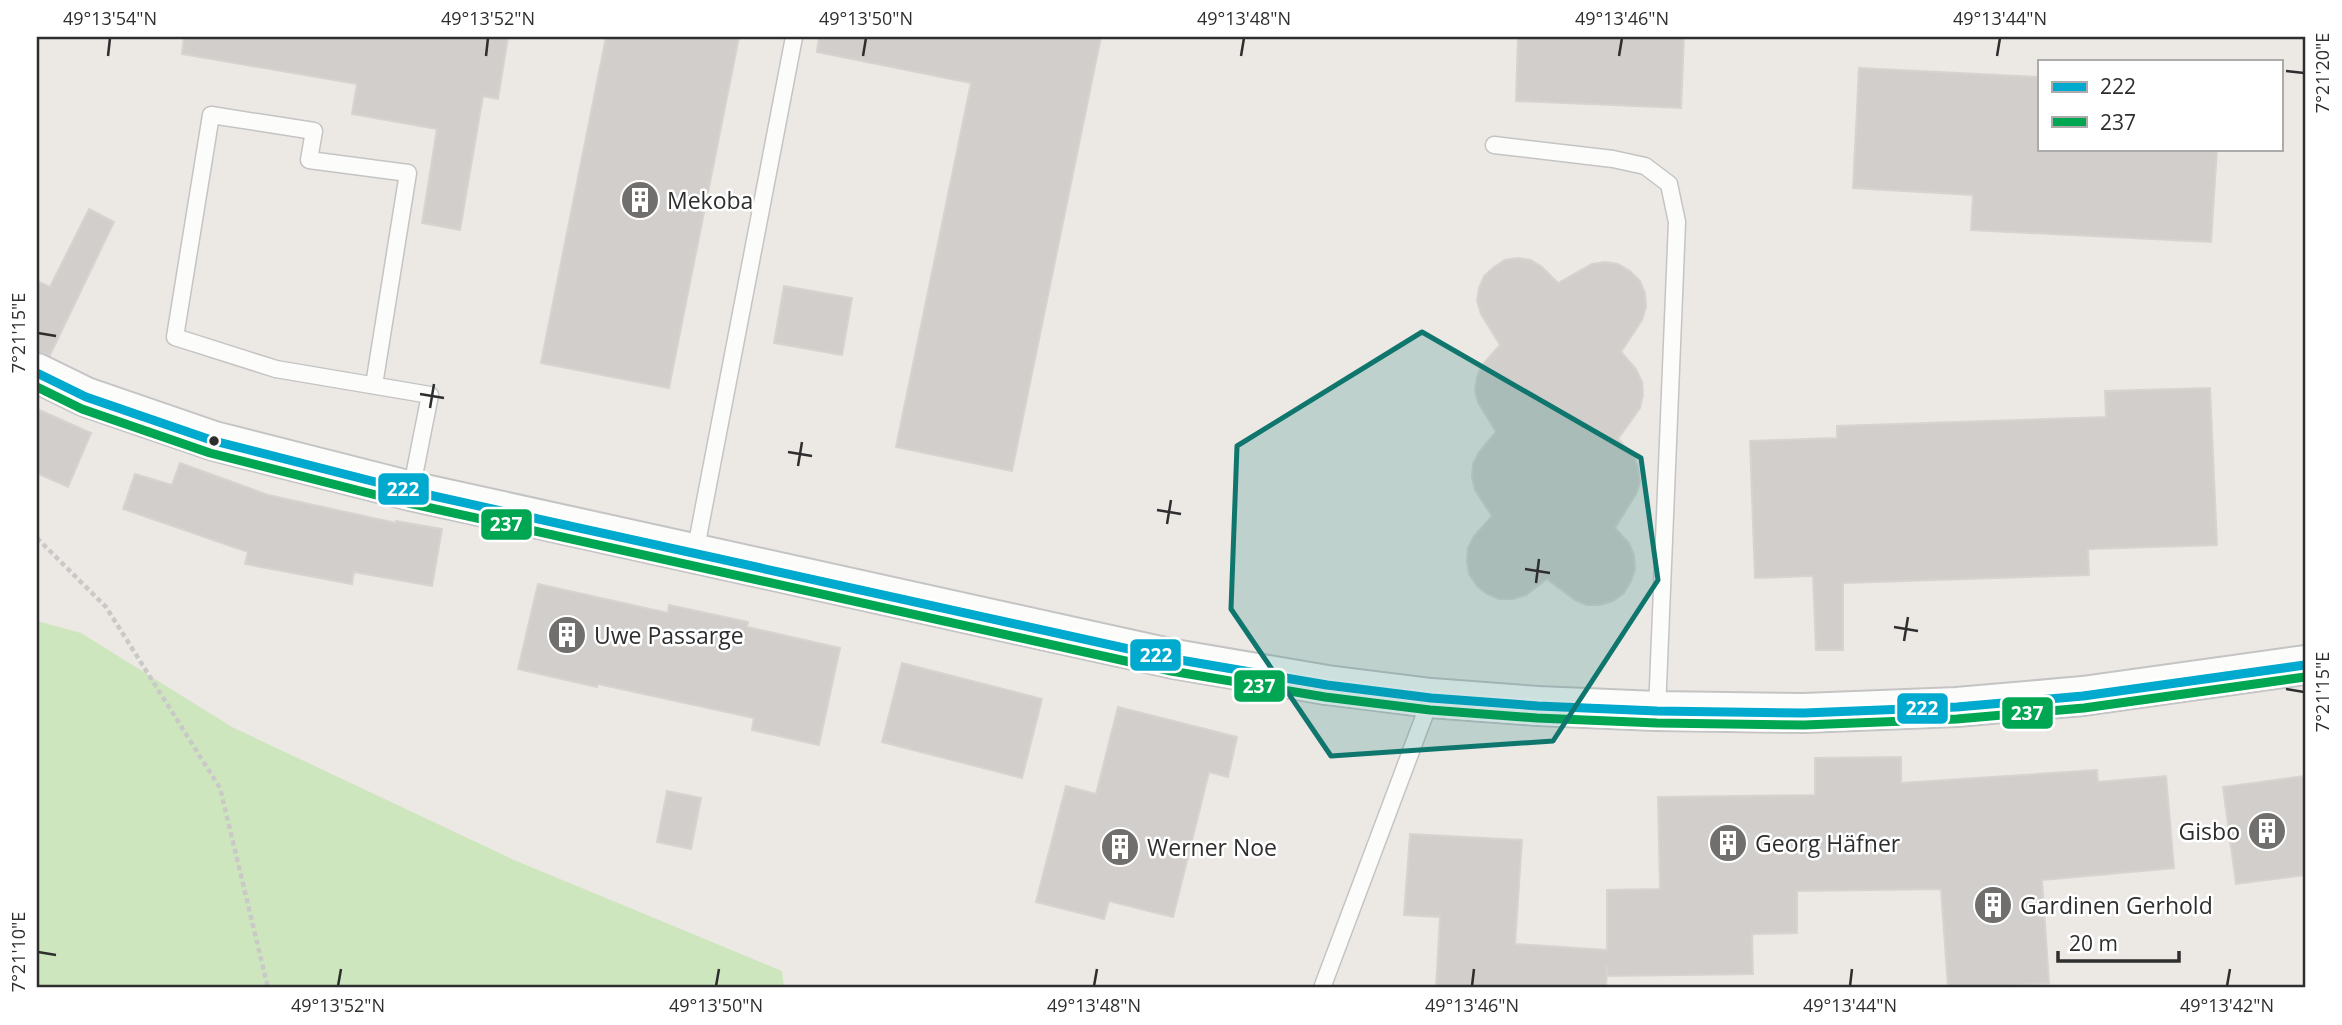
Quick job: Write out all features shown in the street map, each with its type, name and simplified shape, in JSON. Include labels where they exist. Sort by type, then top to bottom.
[{"type":"street","points":[[37,373],[86,397],[214,441],[411,491],[1174,659],[1327,685],[1431,698],[1538,706],[1804,713],[1957,706],[2082,696],[2305,665]]},
{"type":"lane","points":[[695,553],[794,37]]},
{"type":"lane","points":[[374,385],[408,173],[309,160],[314,131],[211,115],[175,337],[276,369],[430,395],[411,491]]},
{"type":"lane","points":[[1494,145],[1624,161],[1645,166],[1669,184],[1678,222],[1657,711]]},
{"type":"lane","points":[[1322,988],[1431,698]]},
{"type":"path","points":[[37,538],[106,607],[220,788],[268,988]]},
{"type":"highlighted area","points":[[1422,332],[1641,458],[1658,580],[1553,741],[1331,756],[1231,609],[1237,446]]},
{"type":"green space","points":[[37,621],[81,633],[232,727],[514,860],[782,971],[784,988],[37,988]]},
{"type":"building","points":[[184,37],[508,37],[498,99],[483,96],[460,230],[422,223],[437,129],[352,114],[357,84],[182,54]]},
{"type":"building","name":"Mekoba","points":[[606,37],[739,37],[669,388],[541,363]]},
{"type":"building","points":[[819,37],[1101,37],[1012,471],[896,447],[971,83],[817,52]]},
{"type":"building","points":[[1518,37],[1684,37],[1681,108],[1516,101]]},
{"type":"building","points":[[1859,68],[2038,77],[2038,150],[2217,150],[2211,242],[1971,230],[1973,195],[1853,188]]},
{"type":"building","points":[[89,209],[114,222],[50,355],[37,351],[37,281],[50,287]]},
{"type":"building","points":[[1505,260],[1531,260],[1558,283],[1592,264],[1618,264],[1640,281],[1645,293],[1646,307],[1642,320],[1621,352],[1636,369],[1642,382],[1643,395],[1640,408],[1618,439],[1634,456],[1640,482],[1636,494],[1615,528],[1629,543],[1634,555],[1635,569],[1624,593],[1613,601],[1600,605],[1587,605],[1575,600],[1547,579],[1526,595],[1499,599],[1477,586],[1469,574],[1468,548],[1474,536],[1492,516],[1475,490],[1473,464],[1479,452],[1496,432],[1478,402],[1475,390],[1482,365],[1500,345],[1481,314],[1477,301],[1479,288],[1484,276],[1494,267]]},
{"type":"building","points":[[784,286],[852,298],[842,355],[774,343]]},
{"type":"building","points":[[2210,388],[2217,545],[2088,549],[2089,575],[1843,583],[1843,650],[1816,650],[1813,576],[1755,578],[1750,441],[1837,438],[1837,426],[2106,417],[2105,391]]},
{"type":"building","points":[[37,409],[91,433],[68,487],[37,473]]},
{"type":"building","points":[[180,463],[268,495],[396,523],[442,529],[432,586],[354,572],[352,584],[245,564],[248,552],[123,509],[135,474],[172,485]]},
{"type":"building","points":[[538,584],[668,613],[669,605],[748,622],[747,627],[840,648],[819,745],[752,730],[754,718],[518,669]]},
{"type":"building","points":[[902,663],[1042,699],[1022,778],[882,742]]},
{"type":"building","name":"Werner Noe","points":[[1118,707],[1237,737],[1228,777],[1209,772],[1173,917],[1109,901],[1104,919],[1036,902],[1066,786],[1096,794]]},
{"type":"building","points":[[1901,757],[1901,783],[2097,770],[2098,782],[2166,776],[2174,868],[2042,880],[2049,983],[1968,988],[1948,988],[1941,889],[1797,891],[1797,933],[1752,934],[1753,974],[1607,976],[1607,966],[1606,988],[1436,988],[1440,917],[1404,915],[1410,834],[1522,840],[1515,944],[1607,950],[1607,890],[1660,889],[1658,797],[1815,795],[1815,758]]},
{"type":"building","name":"Gisbo","points":[[2305,776],[2305,875],[2236,884],[2223,787]]},
{"type":"building","points":[[667,791],[701,798],[691,849],[657,842]]},
{"type":"transit line","name":"222","points":[[37,373],[86,397],[214,441],[411,491],[1174,659],[1327,685],[1431,698],[1538,706],[1804,713],[1957,707],[2083,696],[2305,665]]},
{"type":"transit line","name":"237","points":[[37,387],[82,409],[210,453],[408,503],[1171,671],[1325,697],[1430,710],[1537,718],[1804,725],[1957,719],[2084,708],[2305,677]]},
{"type":"place","name":"Mekoba","points":[[640,200]]},
{"type":"place","name":"Uwe Passarge","points":[[567,635]]},
{"type":"place","name":"Gisbo","points":[[2267,831]]},
{"type":"place","name":"Georg Häfner","points":[[1728,843]]},
{"type":"place","name":"Werner Noe","points":[[1120,847]]},
{"type":"place","name":"Gardinen Gerhold","points":[[1993,905]]}]
